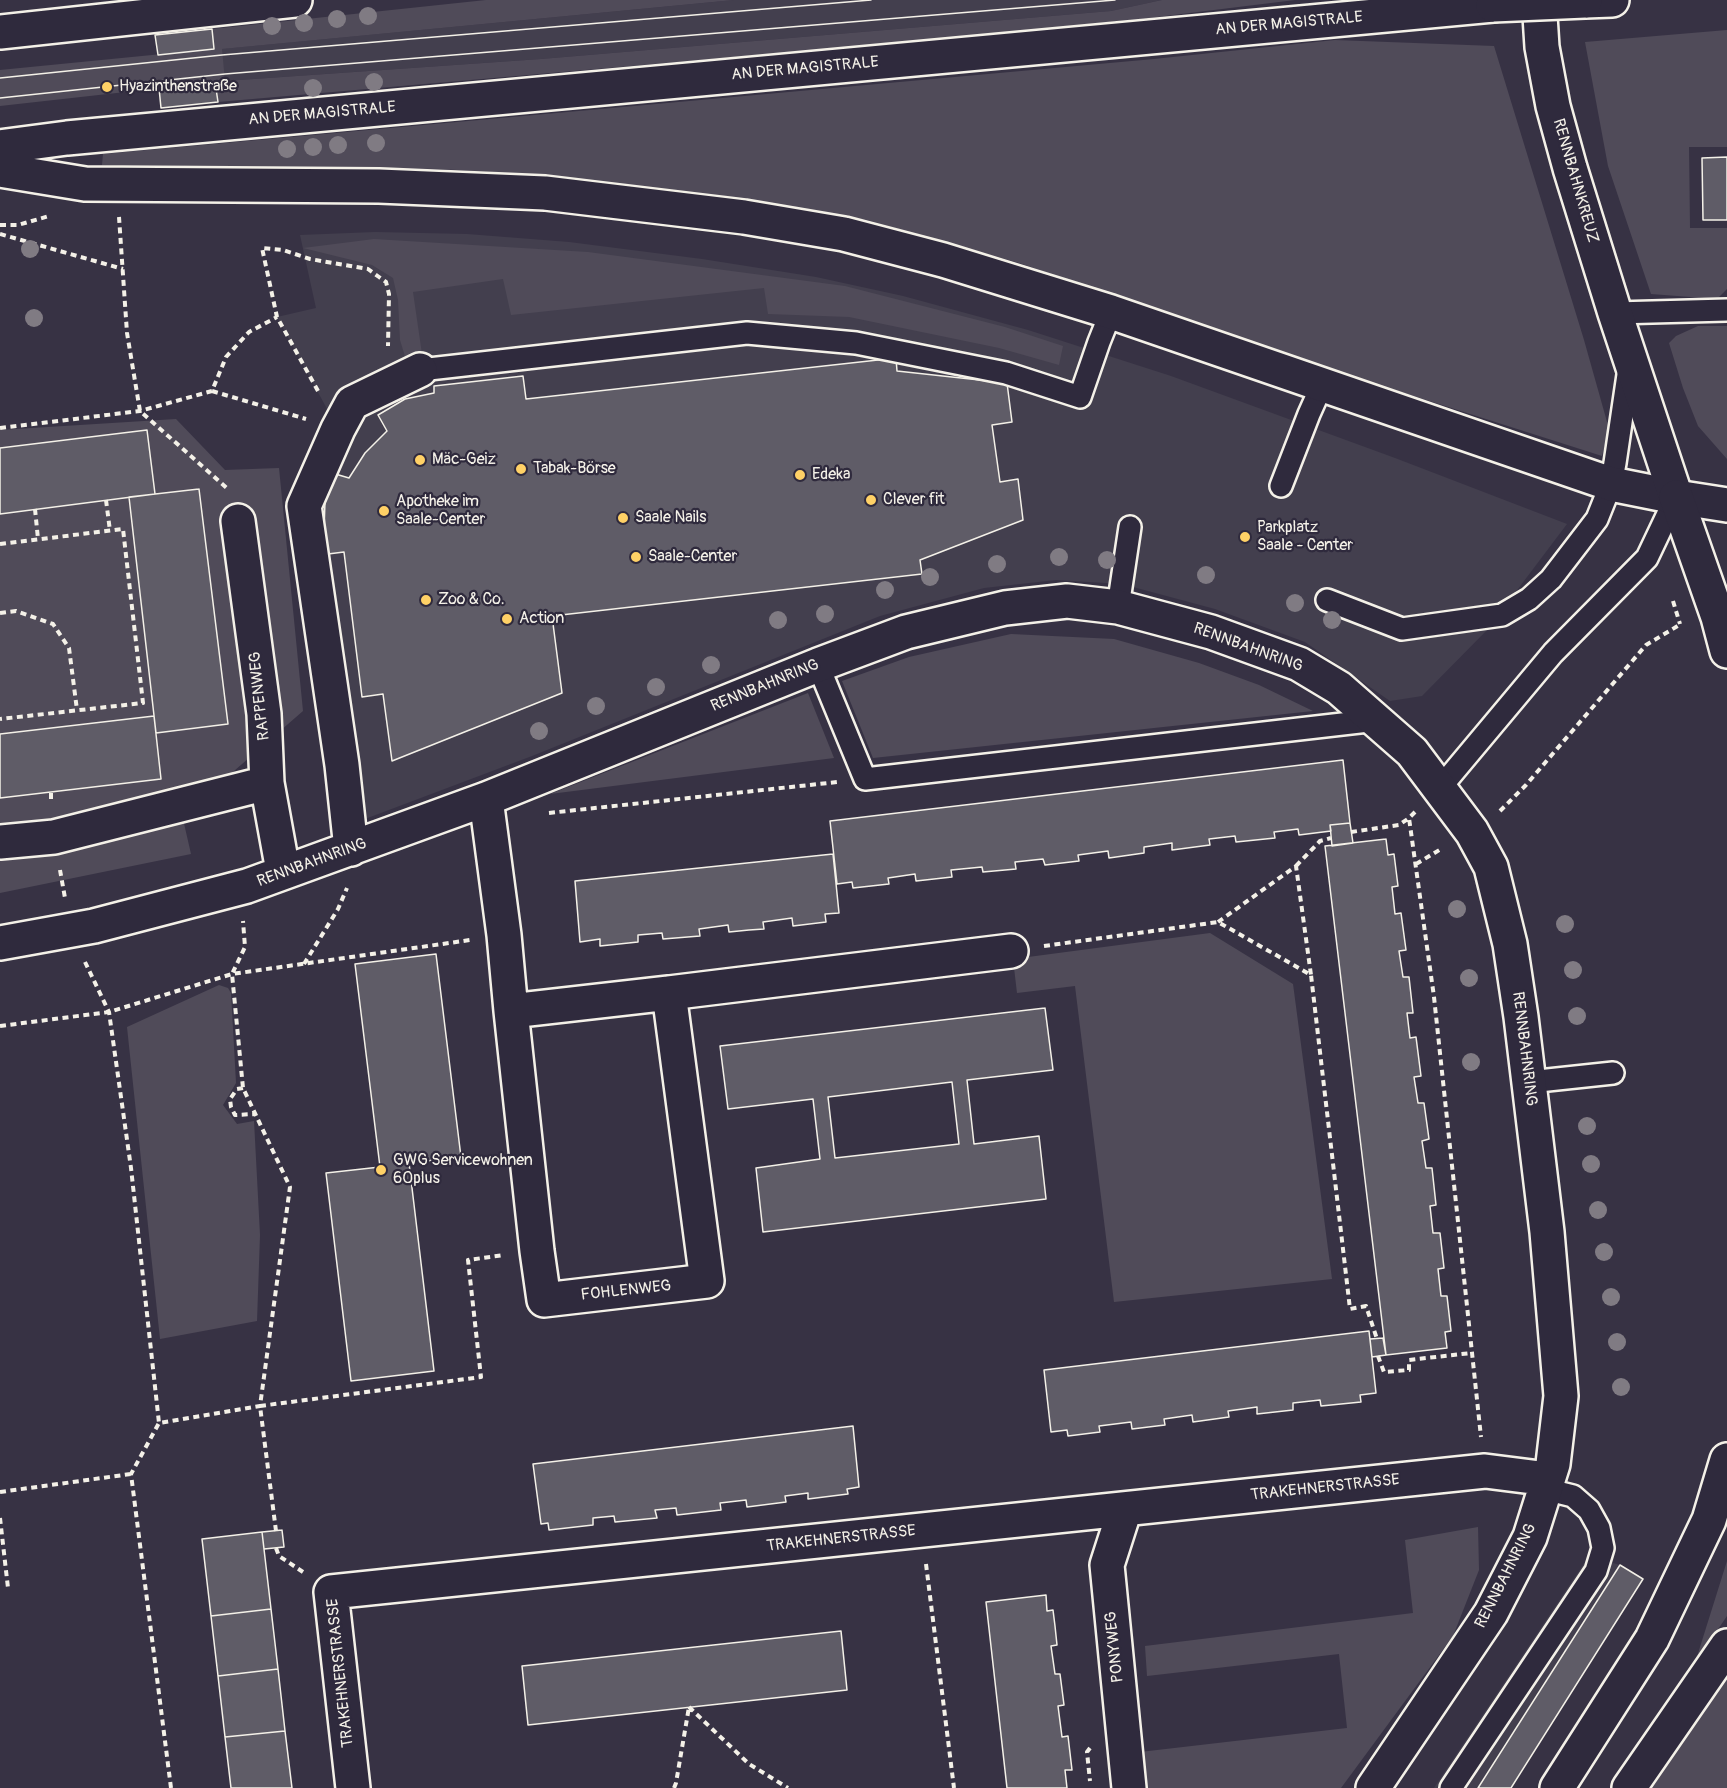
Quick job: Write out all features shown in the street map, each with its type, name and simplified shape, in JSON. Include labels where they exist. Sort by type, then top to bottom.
[{"type":"main road","points":[[0,32],[295,0]]},
{"type":"main road","name":"RENNBAHNKREUZ","points":[[1539,0],[1542,47],[1553,106],[1570,168],[1615,313],[1718,617],[1727,651]]},
{"type":"main road","name":"AN DER MAGISTRALE","points":[[0,147],[67,138],[1488,2],[1612,0]]},
{"type":"main road","points":[[0,170],[85,184],[379,186],[545,193],[744,217],[844,234],[943,260],[1112,312],[1611,484],[1727,505]]},
{"type":"main road","points":[[351,849],[342,765],[304,506],[352,403],[409,375]]},
{"type":"main road","name":"RAPPENWEG","points":[[238,521],[264,714],[267,783],[283,871]]},
{"type":"main road","name":"RENNBAHNRING","points":[[0,943],[172,907],[247,886],[283,871],[351,849],[488,812],[818,665],[906,632],[1005,608],[1067,601],[1118,607],[1211,632],[1299,664],[1339,688],[1412,752],[1472,832],[1491,867],[1510,944],[1529,1082],[1547,1232],[1561,1396],[1553,1464],[1530,1537],[1491,1613],[1373,1788]]},
{"type":"main road","points":[[0,842],[54,837],[267,783]]},
{"type":"main road","name":"FOHLENWEG","points":[[488,812],[504,935],[544,1300],[707,1281],[669,993]]},
{"type":"main road","points":[[511,1011],[1011,951]]},
{"type":"main road","points":[[1557,1788],[1652,1639],[1709,1520],[1727,1460]]},
{"type":"main road","name":"TRAKEHNERSTRASSE","points":[[353,1788],[331,1592],[1485,1471],[1546,1484]]},
{"type":"main road","name":"PONYWEG","points":[[1125,1509],[1107,1565],[1129,1788]]},
{"type":"main road","points":[[1629,1788],[1727,1647]]},
{"type":"lane","points":[[1615,313],[1727,310]]},
{"type":"lane","points":[[409,375],[747,333],[856,343],[1006,373],[1080,397],[1112,312]]},
{"type":"lane","points":[[1327,600],[1402,629],[1502,615],[1529,599],[1551,579],[1597,519],[1611,484],[1620,439],[1630,359]]},
{"type":"lane","points":[[1281,486],[1322,385]]},
{"type":"lane","points":[[1440,788],[1553,654],[1647,558],[1676,497]]},
{"type":"lane","points":[[1118,607],[1130,527]]},
{"type":"lane","points":[[818,665],[865,779],[1377,720]]},
{"type":"lane","points":[[1529,1082],[1612,1073]]},
{"type":"lane","points":[[1451,1788],[1596,1571],[1603,1548],[1599,1528],[1589,1510],[1573,1496],[1546,1484]]},
{"type":"path","points":[[0,225],[18,225],[49,216]]},
{"type":"path","points":[[118,216],[127,333],[140,411],[228,487],[238,521]]},
{"type":"path","points":[[0,234],[123,269]]},
{"type":"path","points":[[338,429],[277,317],[262,248],[283,250],[310,259],[368,269],[386,282],[389,294],[387,334],[389,351],[409,375]]},
{"type":"path","points":[[212,391],[226,357],[249,332],[277,317]]},
{"type":"path","points":[[0,428],[140,411],[212,391],[338,429]]},
{"type":"path","points":[[106,500],[110,531]]},
{"type":"path","points":[[35,509],[38,539]]},
{"type":"path","points":[[0,544],[123,529],[143,703],[0,719]]},
{"type":"path","points":[[1647,558],[1667,584],[1680,624]]},
{"type":"path","points":[[0,613],[16,611],[53,624],[69,648],[78,710]]},
{"type":"path","points":[[1416,864],[1472,832],[1507,805],[1646,645],[1680,624],[1718,617]]},
{"type":"path","points":[[488,812],[538,814],[865,779]]},
{"type":"path","points":[[1351,832],[1399,825],[1440,788]]},
{"type":"path","points":[[1409,818],[1434,997],[1485,1471]]},
{"type":"path","points":[[54,837],[70,930],[109,1012],[131,1168],[159,1424],[131,1474],[171,1788]]},
{"type":"path","points":[[1011,951],[1218,922],[1296,866],[1320,841],[1331,838]]},
{"type":"path","points":[[304,964],[338,909],[348,887],[352,866],[351,849]]},
{"type":"path","points":[[1296,866],[1350,1309],[1366,1306],[1377,1339]]},
{"type":"path","points":[[243,917],[245,947],[232,974],[243,1088],[290,1187],[260,1406],[276,1531]]},
{"type":"path","points":[[1218,922],[1311,975]]},
{"type":"path","points":[[0,1026],[109,1012],[232,974],[504,935]]},
{"type":"path","points":[[243,1088],[237,1089],[230,1099],[231,1107],[235,1114],[255,1114]]},
{"type":"path","points":[[159,1424],[260,1406],[481,1377],[468,1260],[537,1251]]},
{"type":"path","points":[[1378,1356],[1384,1372],[1409,1370],[1408,1359],[1471,1353]]},
{"type":"path","points":[[0,1492],[131,1474]]},
{"type":"path","points":[[0,1518],[8,1588]]},
{"type":"path","points":[[922,1531],[954,1788]]},
{"type":"path","points":[[276,1548],[279,1556]]},
{"type":"path","points":[[674,1788],[689,1707],[748,1764],[788,1788]]},
{"type":"shaded area","points":[[486,0],[734,0],[222,49],[225,81],[541,59],[1111,11],[1162,0],[1295,0],[1149,18],[941,39],[218,102],[215,82],[0,106],[0,70],[213,49],[212,29]]},
{"type":"shaded area","points":[[734,0],[1162,0],[1111,11],[541,59],[225,81],[221,49]]},
{"type":"shaded area","points":[[1727,30],[1727,147],[1689,147],[1690,228],[1727,228],[1727,289],[1717,299],[1651,294],[1608,166],[1585,42]]},
{"type":"shaded area","points":[[1335,40],[1494,46],[1609,429],[1602,456],[1373,383],[1019,263],[867,220],[749,200],[545,175],[439,169],[102,165],[103,154],[1154,59]]},
{"type":"shaded area","points":[[375,232],[467,234],[569,242],[702,259],[816,277],[903,296],[1028,330],[1171,376],[1567,524],[1487,630],[1422,696],[1390,701],[1305,642],[1215,609],[1122,584],[1056,580],[984,588],[880,616],[532,756],[349,825],[304,506],[338,429],[277,317],[316,308],[300,235]]},
{"type":"shaded area","points":[[374,239],[588,252],[845,286],[1005,327],[1063,346],[1059,365],[999,348],[849,317],[768,314],[764,288],[511,315],[503,279],[413,292],[422,354],[407,363],[400,340],[398,300],[393,278],[372,265],[303,248]]},
{"type":"shaded area","points":[[1698,326],[1727,326],[1727,459],[1698,426],[1669,343],[1676,336]]},
{"type":"shaded area","points":[[176,419],[225,470],[279,468],[303,711],[219,784],[177,793],[191,854],[0,893],[0,430]]},
{"type":"shaded area","points":[[1011,634],[1114,639],[1199,663],[1259,685],[1313,711],[873,758],[842,681],[909,657]]},
{"type":"shaded area","points":[[808,693],[834,758],[550,794]]},
{"type":"shaded area","points":[[1210,933],[1293,984],[1332,1279],[1114,1302],[1075,986],[1017,993],[1013,959]]},
{"type":"shaded area","points":[[219,985],[228,988],[231,993],[236,1083],[223,1105],[237,1124],[254,1121],[260,1235],[257,1321],[160,1339],[127,1027]]},
{"type":"shaded area","points":[[1478,1527],[1479,1570],[1453,1636],[1341,1788],[1144,1788],[1140,1752],[1347,1728],[1339,1654],[1147,1676],[1145,1646],[1413,1613],[1405,1540]]},
{"type":"shaded area","points":[[1589,1556],[1620,1565],[1643,1579],[1511,1788],[1434,1788]]},
{"type":"shaded area","points":[[1727,1561],[1727,1616],[1695,1663]]},
{"type":"shaded area","points":[[1727,1656],[1727,1788],[1635,1788]]},
{"type":"building","points":[[212,29],[214,49],[158,55],[155,35]]},
{"type":"building","points":[[215,82],[218,102],[161,108],[159,88]]},
{"type":"building","points":[[1727,157],[1727,220],[1703,220],[1702,158]]},
{"type":"building","name":"Saale-Center","points":[[896,358],[897,371],[1007,383],[1012,422],[992,425],[1000,482],[1018,479],[1023,520],[920,560],[922,574],[552,616],[562,693],[392,761],[383,694],[362,697],[344,552],[320,555],[325,501],[332,473],[349,478],[365,453],[387,431],[378,415],[405,399],[434,393],[434,386],[523,376],[526,399]]},
{"type":"building","points":[[147,430],[155,494],[0,514],[0,448]]},
{"type":"building","points":[[199,489],[228,724],[156,733],[129,497]]},
{"type":"building","points":[[154,716],[161,779],[0,798],[0,734]]},
{"type":"building","points":[[1343,760],[1350,823],[1330,825],[1331,831],[1299,835],[1298,829],[1274,832],[1275,838],[1236,842],[1235,836],[1209,839],[1210,845],[1172,850],[1172,843],[1144,847],[1144,853],[1109,858],[1108,851],[1078,855],[1079,861],[1045,865],[1043,859],[1015,862],[1016,869],[983,872],[982,867],[951,870],[952,877],[916,881],[915,874],[888,878],[889,884],[853,888],[852,882],[837,884],[830,821]]},
{"type":"building","points":[[1350,823],[1353,843],[1332,846],[1330,825]]},
{"type":"building","points":[[1386,839],[1388,855],[1394,854],[1398,886],[1392,887],[1395,914],[1401,913],[1406,950],[1399,951],[1403,977],[1409,977],[1413,1013],[1407,1013],[1410,1038],[1416,1037],[1421,1076],[1414,1077],[1418,1103],[1424,1103],[1429,1139],[1422,1141],[1426,1168],[1432,1168],[1436,1205],[1430,1206],[1433,1233],[1440,1233],[1444,1268],[1438,1269],[1441,1296],[1447,1296],[1451,1331],[1445,1332],[1447,1348],[1386,1355],[1325,846]]},
{"type":"building","points":[[833,854],[839,913],[825,914],[826,922],[793,926],[792,918],[763,922],[764,929],[729,932],[728,925],[699,929],[700,936],[663,939],[662,933],[638,935],[638,942],[600,946],[600,939],[580,942],[575,881]]},
{"type":"building","name":"GWG Servicewohnen 60plus","points":[[436,954],[461,1157],[409,1163],[434,1371],[351,1381],[326,1173],[380,1167],[355,964]]},
{"type":"building","points":[[1045,1008],[1053,1070],[967,1080],[974,1144],[1039,1136],[1046,1199],[763,1232],[756,1168],[820,1159],[813,1099],[728,1109],[720,1046]],"holes":[[[952,1082],[959,1144],[835,1158],[828,1097]]]},
{"type":"building","points":[[1369,1331],[1376,1393],[1360,1395],[1361,1402],[1321,1406],[1320,1400],[1293,1403],[1293,1410],[1257,1414],[1257,1407],[1228,1411],[1229,1417],[1193,1422],[1192,1415],[1164,1419],[1165,1425],[1132,1429],[1131,1422],[1099,1426],[1100,1432],[1068,1436],[1067,1430],[1051,1432],[1044,1370]]},
{"type":"building","points":[[1383,1338],[1386,1355],[1372,1357],[1370,1339]]},
{"type":"building","points":[[853,1426],[859,1487],[847,1489],[848,1494],[808,1499],[808,1493],[785,1496],[786,1502],[747,1507],[746,1500],[720,1503],[721,1510],[677,1515],[676,1508],[655,1510],[657,1518],[615,1522],[614,1516],[593,1518],[593,1525],[549,1530],[548,1523],[541,1524],[533,1464]]},
{"type":"building","points":[[282,1530],[284,1547],[264,1549],[262,1532]]},
{"type":"building","points":[[262,1532],[271,1609],[211,1616],[202,1539]]},
{"type":"building","points":[[1620,1565],[1643,1579],[1511,1788],[1478,1788]]},
{"type":"building","points":[[1046,1595],[1047,1611],[1053,1610],[1057,1645],[1051,1646],[1055,1674],[1060,1674],[1064,1705],[1058,1706],[1062,1737],[1068,1736],[1072,1770],[1065,1770],[1067,1788],[1007,1788],[986,1602]]},
{"type":"building","points":[[271,1609],[278,1669],[218,1676],[211,1616]]},
{"type":"building","points":[[841,1631],[847,1690],[528,1725],[522,1666]]},
{"type":"building","points":[[278,1669],[285,1731],[225,1737],[218,1676]]},
{"type":"building","points":[[285,1731],[292,1788],[231,1788],[225,1737]]},
{"type":"tram line","points":[[0,78],[222,55],[871,0]]},
{"type":"tram line","points":[[0,98],[225,74],[1115,0]]},
{"type":"place","name":"Hyazinthenstraße","points":[[107,87]]},
{"type":"place","name":"Mäc-Geiz","points":[[420,460]]},
{"type":"place","name":"Tabak-Börse","points":[[521,469]]},
{"type":"place","name":"Edeka","points":[[800,475]]},
{"type":"place","name":"Clever fit","points":[[871,500]]},
{"type":"place","name":"Apotheke im Saale-Center","points":[[384,511]]},
{"type":"place","name":"Saale Nails","points":[[623,518]]},
{"type":"place","name":"Parkplatz Saale - Center","points":[[1245,537]]},
{"type":"place","name":"Saale-Center","points":[[636,557]]},
{"type":"place","name":"Zoo & Co.","points":[[426,600]]},
{"type":"place","name":"Action","points":[[507,619]]},
{"type":"place","name":"GWG Servicewohnen 60plus","points":[[381,1170]]}]
